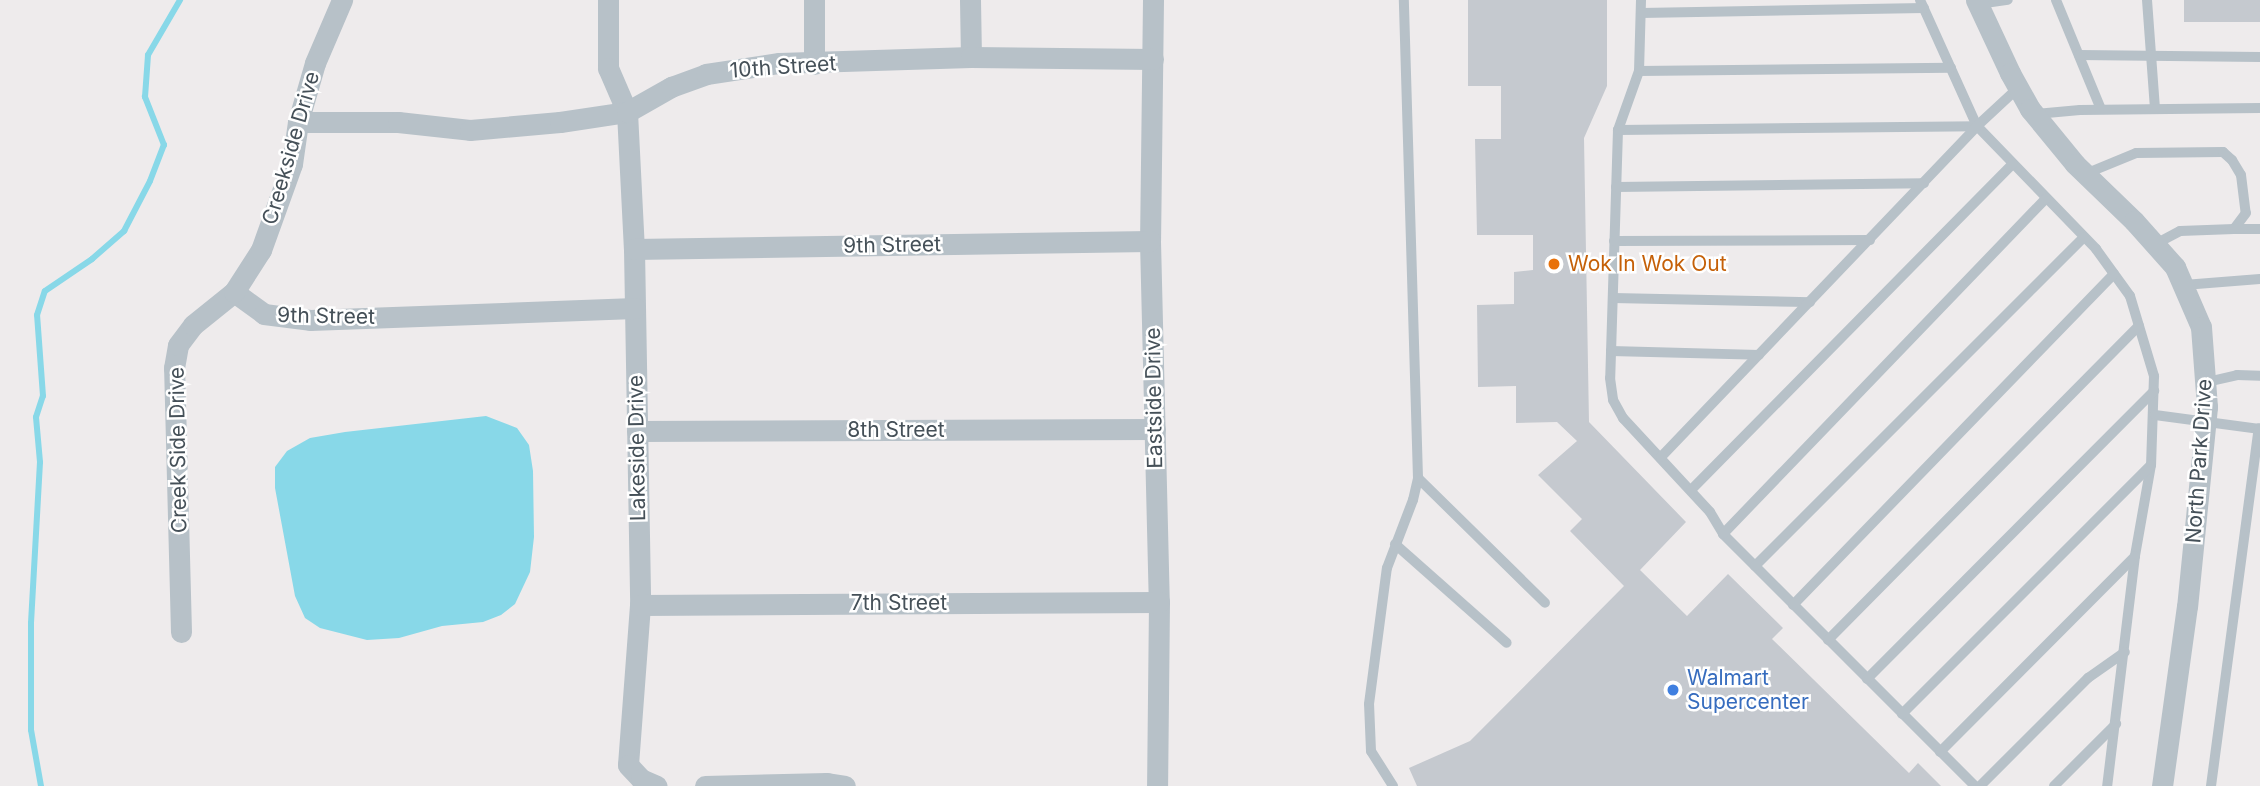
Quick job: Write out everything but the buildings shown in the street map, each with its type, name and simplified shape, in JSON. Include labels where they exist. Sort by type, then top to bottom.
[{"type":"street","name":"Creekside Drive","points":[[233,292],[261,250],[279,204],[292,164],[298,122],[315,63],[342,0]]},
{"type":"street","points":[[608,0],[608,68],[627,112]]},
{"type":"street","points":[[814,0],[814,64]]},
{"type":"street","points":[[970,0],[971,57]]},
{"type":"street","name":"Eastside Drive","points":[[1153,0],[1150,241],[1159,602],[1157,786]]},
{"type":"street","name":"North Park Drive","points":[[1977,2],[2018,88],[2035,114],[2085,174],[2156,244],[2175,267],[2201,327],[2207,382],[2206,421],[2188,606],[2162,786]]},
{"type":"street","name":"10th Street","points":[[298,122],[397,122],[470,130],[627,112],[671,87],[706,74],[779,63],[971,57],[1153,59]]},
{"type":"street","name":"Lakeside Drive","points":[[627,112],[634,249],[640,605],[628,765],[649,783]]},
{"type":"street","name":"9th Street","points":[[634,249],[1150,241]]},
{"type":"street","name":"9th Street","points":[[233,292],[264,314],[310,320],[635,308]]},
{"type":"street","name":"Creek Side Drive","points":[[181,632],[174,368],[178,345],[193,325],[233,292]]},
{"type":"street","name":"8th Street","points":[[637,431],[1155,429]]},
{"type":"street","name":"7th Street","points":[[640,605],[1159,602]]},
{"type":"street","points":[[705,786],[828,783],[845,786]]},
{"type":"street","points":[[1143,786],[1168,786]]},
{"type":"lane","points":[[1393,786],[1371,751],[1370,704],[1380,605],[1395,544],[1413,500],[1418,478],[1404,0]]},
{"type":"lane","points":[[1641,0],[1639,71],[1618,130],[1611,351],[1613,400],[1623,418],[1710,512],[1723,534],[1975,786]]},
{"type":"lane","points":[[1977,2],[2008,0]]},
{"type":"lane","points":[[2056,0],[2101,109]]},
{"type":"lane","points":[[2147,0],[2155,109]]},
{"type":"lane","points":[[1641,13],[1922,4],[1978,126],[2084,237],[2130,296],[2154,376],[2155,415],[2151,465],[2135,556],[2108,786]]},
{"type":"lane","points":[[2079,55],[2260,57]]},
{"type":"lane","points":[[1639,71],[1951,68]]},
{"type":"lane","points":[[1661,457],[1978,126],[2018,88]]},
{"type":"lane","points":[[2035,114],[2101,109],[2260,108]]},
{"type":"lane","points":[[1618,130],[1978,126]]},
{"type":"lane","points":[[2085,174],[2136,153],[2223,152],[2241,175],[2246,213],[2234,229]]},
{"type":"lane","points":[[1691,490],[2013,164]]},
{"type":"lane","points":[[1616,187],[1924,183]]},
{"type":"lane","points":[[1723,534],[2046,198]]},
{"type":"lane","points":[[2156,244],[2180,232],[2260,229]]},
{"type":"lane","points":[[1755,566],[2084,237]]},
{"type":"lane","points":[[1614,241],[1870,240]]},
{"type":"lane","points":[[1793,605],[2114,274]]},
{"type":"lane","points":[[2184,285],[2260,279]]},
{"type":"lane","points":[[1613,298],[1810,302]]},
{"type":"lane","points":[[1828,640],[2139,326]]},
{"type":"lane","points":[[1611,351],[1759,355]]},
{"type":"lane","points":[[2207,382],[2237,375],[2260,376]]},
{"type":"lane","points":[[1867,679],[2154,391]]},
{"type":"lane","points":[[2155,415],[2259,428],[2211,786]]},
{"type":"lane","points":[[1902,714],[2151,465]]},
{"type":"lane","points":[[1418,478],[1545,603]]},
{"type":"lane","points":[[1395,544],[1507,643]]},
{"type":"lane","points":[[1940,752],[2135,556]]},
{"type":"lane","points":[[1980,786],[2088,678],[2125,652]]},
{"type":"lane","points":[[2054,786],[2116,723]]},
{"type":"water","points":[[486,416],[517,428],[529,445],[533,471],[534,537],[530,572],[515,604],[501,615],[483,622],[442,626],[399,638],[367,640],[320,628],[305,618],[295,596],[275,488],[275,467],[287,451],[310,438]]},
{"type":"waterway","points":[[41,786],[31,730],[31,623],[40,462],[36,417],[43,396],[37,315],[45,291],[92,259],[124,231],[150,181],[164,145],[145,97],[148,55],[180,0]]},
{"type":"place","name":"Wok In Wok Out","points":[[1554,264]]},
{"type":"place","name":"Walmart Supercenter","points":[[1673,690]]}]
